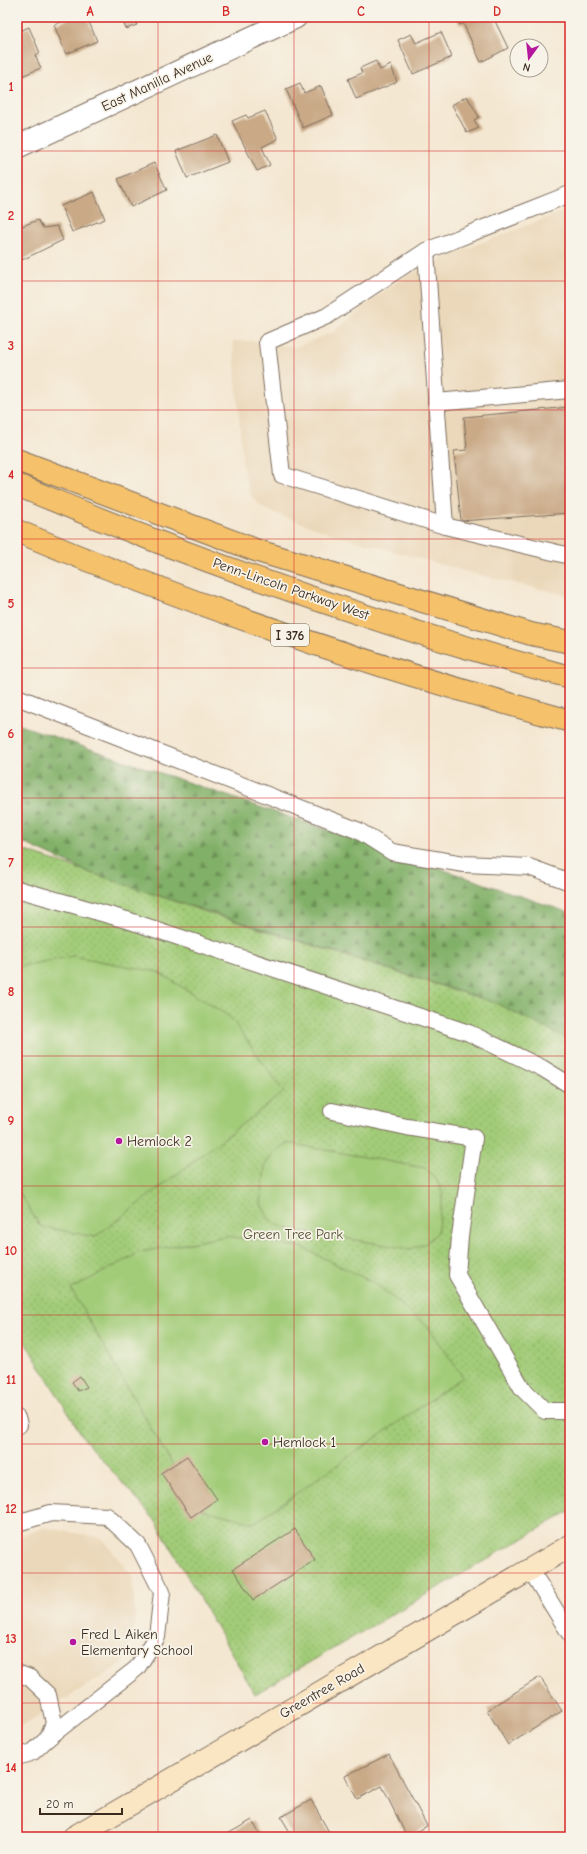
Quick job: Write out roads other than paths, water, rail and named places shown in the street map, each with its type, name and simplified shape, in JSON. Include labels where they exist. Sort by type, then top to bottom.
[{"type":"highway","points":[[17,460],[258,551],[531,634],[570,642]]},
{"type":"highway","name":"Penn-Lincoln Parkway West","points":[[17,485],[177,549],[307,596],[427,636],[570,677]]},
{"type":"highway","name":"I 376","points":[[17,531],[162,588],[293,636],[415,677],[570,721]]},
{"type":"main road","name":"Greentree Road","points":[[74,1837],[570,1546]]},
{"type":"street","name":"East Manilla Avenue","points":[[17,147],[296,17]]},
{"type":"lane","points":[[570,194],[426,252],[327,316],[267,342],[282,475],[445,526],[570,556]]},
{"type":"lane","points":[[426,252],[445,526]]},
{"type":"lane","points":[[436,402],[570,390]]},
{"type":"lane","points":[[17,697],[359,831],[392,852],[464,864],[529,867],[570,882]]},
{"type":"lane","points":[[17,889],[130,921],[470,1033],[542,1068],[570,1085]]},
{"type":"lane","points":[[332,1111],[407,1127],[474,1138],[460,1236],[457,1275],[522,1388],[545,1411],[570,1411]]},
{"type":"lane","points":[[17,1418],[20,1425],[17,1426]]},
{"type":"lane","points":[[17,1522],[51,1513],[107,1516],[138,1545],[162,1592],[157,1637],[137,1668],[48,1738],[33,1752],[17,1757]]},
{"type":"lane","points":[[530,1569],[570,1634]]},
{"type":"lane","points":[[17,1673],[30,1678],[48,1695],[54,1722],[48,1738]]},
{"type":"place","name":"Hemlock 2","points":[[119,1141]]},
{"type":"place","name":"Hemlock 1","points":[[265,1442]]},
{"type":"place","name":"Fred L Aiken Elementary School","points":[[73,1642]]},
{"type":"park label","name":"Green Tree Park","points":[[293,1234]]}]
